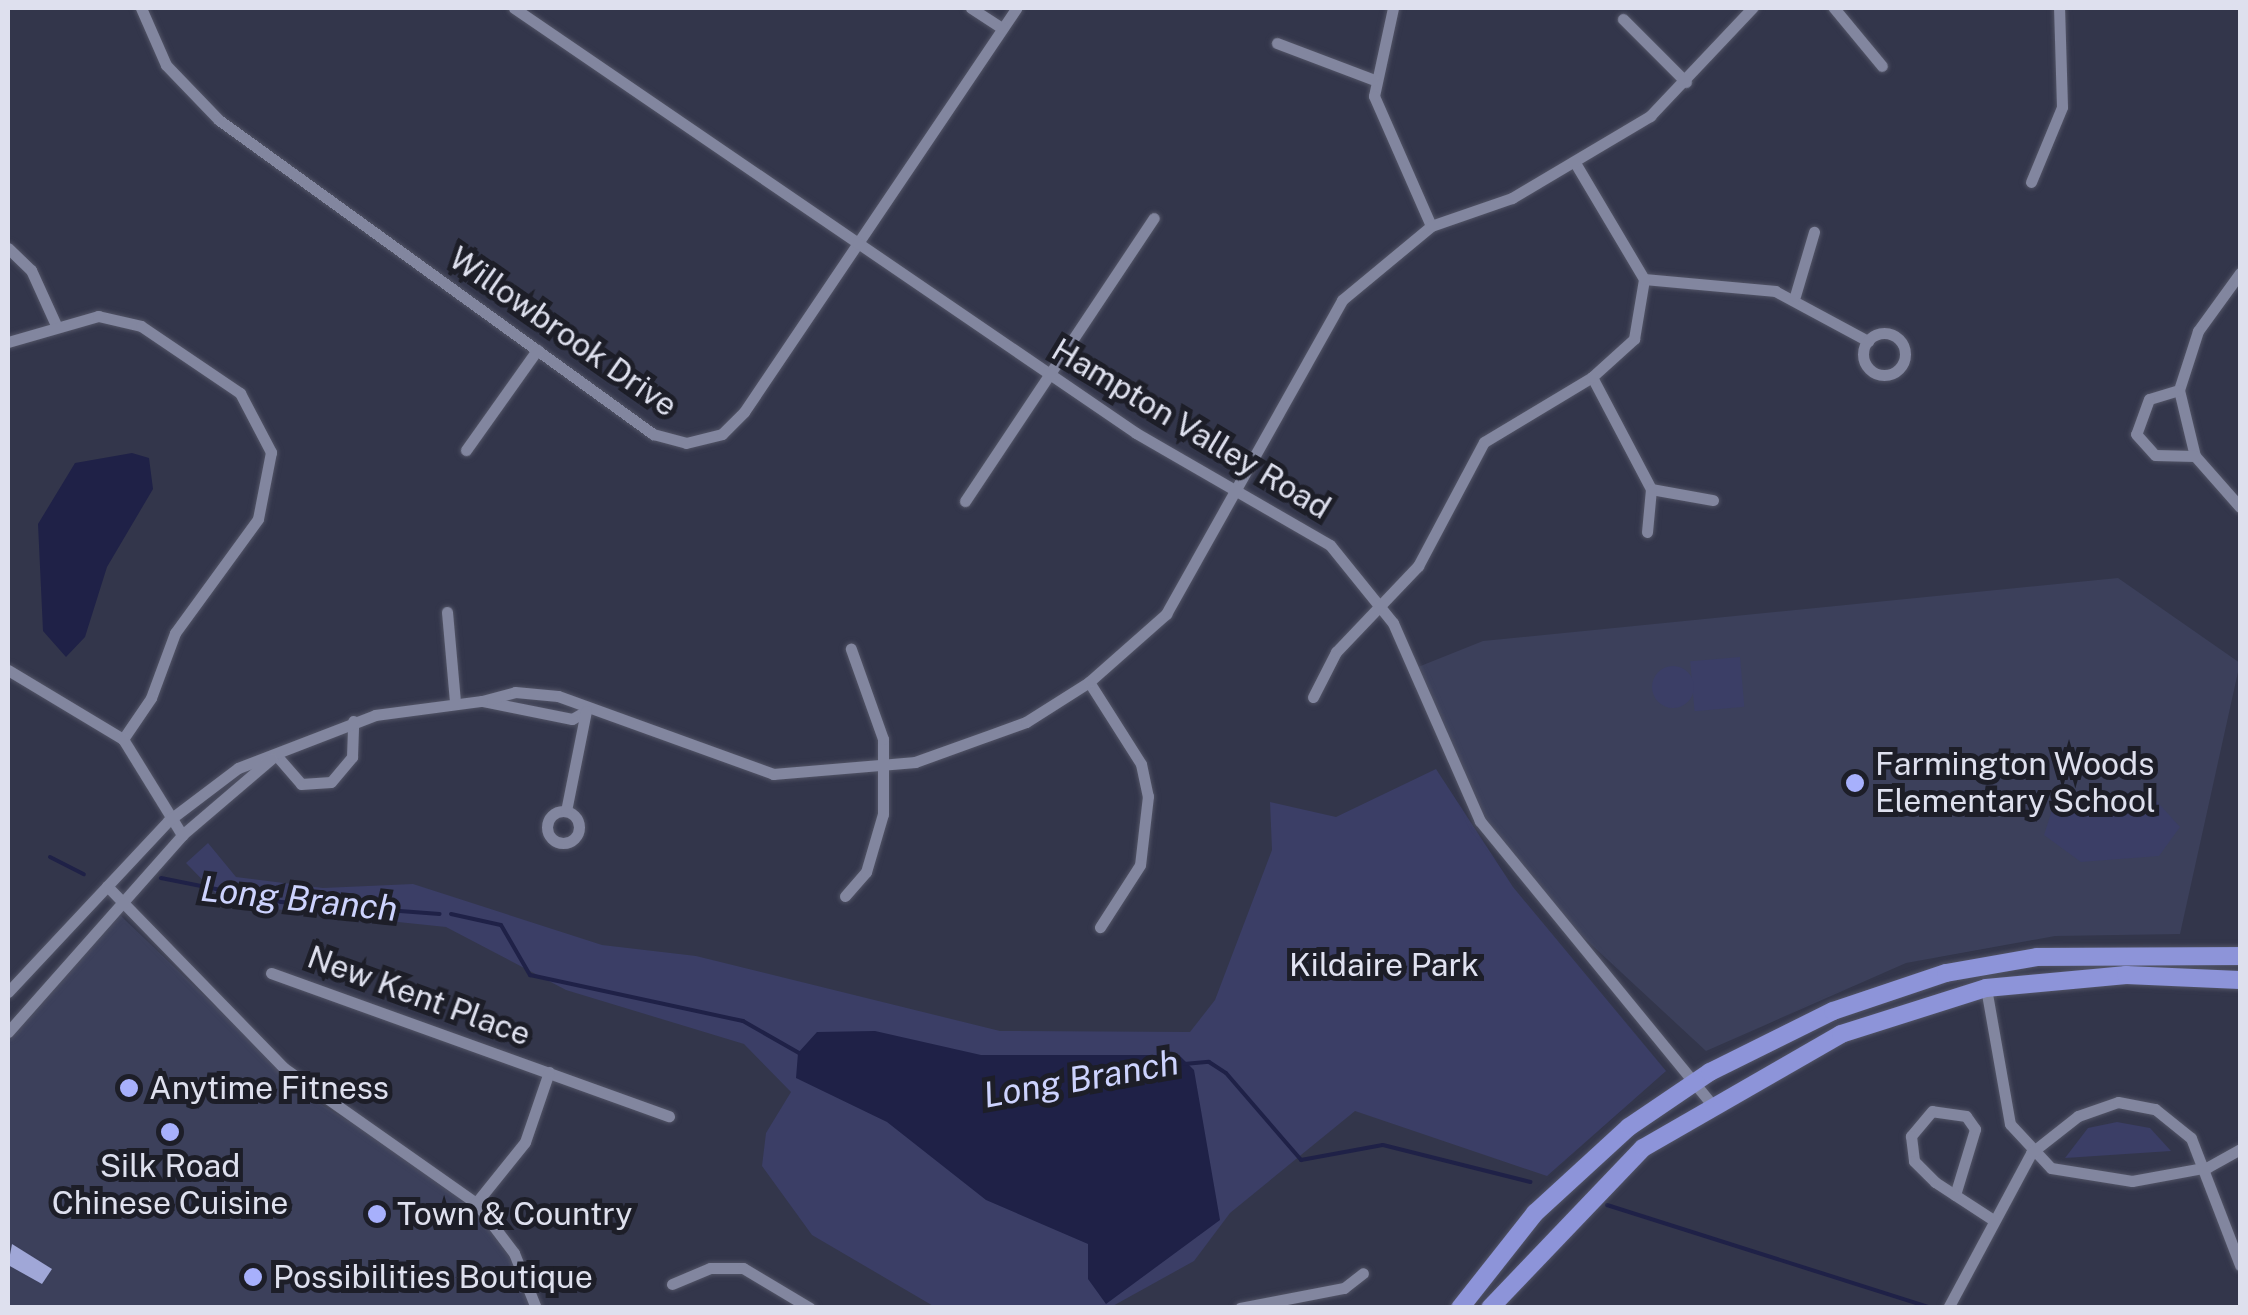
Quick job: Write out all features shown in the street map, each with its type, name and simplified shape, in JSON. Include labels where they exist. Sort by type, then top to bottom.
[{"type":"main road","points":[[1460,1308],[1564,1184],[1694,1082],[1832,1010],[1946,973],[2071,953],[2240,956]]},
{"type":"main road","points":[[1490,1308],[1620,1168],[1710,1102],[1841,1034],[1986,988],[2126,975],[2240,980]]},
{"type":"street","name":"Willowbrook Drive","points":[[142,8],[166,66],[192,98],[653,434],[710,440],[744,412],[1016,8]]},
{"type":"street","name":"Hampton Valley Road","points":[[514,8],[856,247],[1049,376],[1330,545],[1381,603],[1480,822],[1710,1102]]},
{"type":"street","points":[[971,8],[1002,28]]},
{"type":"street","points":[[1393,8],[1372,79],[1390,147],[1430,226]]},
{"type":"street","points":[[8,992],[168,820],[238,768],[353,721],[530,693],[758,772],[880,770],[981,743],[1089,682],[1166,614],[1330,315],[1430,226],[1574,163],[1686,82],[1752,8]]},
{"type":"street","points":[[1834,8],[1882,66]]},
{"type":"street","points":[[2032,182],[2062,107],[2059,8]]},
{"type":"street","points":[[1623,19],[1686,82]]},
{"type":"street","points":[[1277,43],[1372,79]]},
{"type":"street","points":[[1312,697],[1336,652],[1434,542],[1484,442],[1592,377],[1634,339],[1644,279],[1574,163]]},
{"type":"street","points":[[965,501],[1154,218]]},
{"type":"street","points":[[1795,296],[1814,232]]},
{"type":"street","points":[[8,248],[32,270],[56,325]]},
{"type":"street","points":[[2240,274],[2198,331],[2179,390],[2194,456],[2240,507]]},
{"type":"street","points":[[1644,279],[1710,280],[1795,296],[1868,340]]},
{"type":"street","points":[[8,342],[56,325],[111,317],[160,336],[240,393],[271,452],[258,519],[175,633],[151,698],[124,739]]},
{"type":"street","points":[[466,450],[537,350]]},
{"type":"street","points":[[1592,377],[1651,489],[1646,532]]},
{"type":"street","points":[[2179,390],[2149,400],[2136,434],[2155,455],[2194,456]]},
{"type":"street","points":[[1651,489],[1714,500]]},
{"type":"street","points":[[447,612],[455,702]]},
{"type":"street","points":[[845,896],[879,840],[883,739],[851,649]]},
{"type":"street","points":[[8,670],[124,739],[168,820],[182,835]]},
{"type":"street","points":[[1089,682],[1141,764],[1148,796],[1140,864],[1100,927]]},
{"type":"street","points":[[482,701],[572,719],[586,711]]},
{"type":"street","points":[[566,811],[586,711]]},
{"type":"street","points":[[276,755],[301,784],[331,782],[352,757],[353,721]]},
{"type":"street","points":[[8,1032],[182,835],[276,755]]},
{"type":"street","points":[[107,886],[284,1068],[476,1202],[514,1253],[536,1308]]},
{"type":"street","name":"New Kent Place","points":[[271,973],[668,1116]]},
{"type":"street","points":[[1986,988],[2004,1102],[2031,1154],[2096,1181],[2208,1167],[2240,1149]]},
{"type":"street","name":"New Kent Place","points":[[476,1202],[525,1142],[548,1072]]},
{"type":"street","points":[[1948,1308],[1992,1219],[2031,1154],[2078,1116],[2118,1102],[2174,1122],[2208,1167],[2240,1265]]},
{"type":"street","points":[[1956,1196],[1975,1129],[1966,1116],[1932,1111],[1915,1126],[1909,1150],[1956,1196],[1992,1219]]},
{"type":"street","points":[[672,1284],[710,1268],[744,1268],[810,1308]]},
{"type":"street","points":[[1240,1308],[1344,1288],[1363,1273]]},
{"type":"shaded area","points":[[2118,578],[2240,663],[2180,934],[2055,936],[1906,963],[1706,1051],[1540,897],[1480,821],[1413,669],[1483,641]]},
{"type":"shaded area","points":[[120,915],[312,1099],[453,1183],[514,1253],[536,1308],[8,1308],[8,1040]]},
{"type":"green space","points":[[1740,657],[1744,707],[1695,711],[1690,661]]},
{"type":"green space","points":[[1673,666],[1688,672],[1694,687],[1688,702],[1673,708],[1658,702],[1652,687],[1658,672]]},
{"type":"green space","name":"Kildaire Park","points":[[1436,769],[1513,887],[1666,1071],[1547,1176],[1355,1111],[1230,1213],[1194,1261],[1111,1307],[935,1307],[812,1235],[762,1166],[766,1133],[791,1092],[744,1044],[566,990],[446,927],[226,904],[186,863],[208,843],[236,877],[323,888],[413,884],[602,945],[696,956],[1000,1031],[1190,1032],[1215,1000],[1272,850],[1270,802],[1336,817]]},
{"type":"green space","points":[[2080,793],[2151,795],[2180,827],[2159,856],[2081,862],[2044,835],[2055,801]]},
{"type":"green space","points":[[2117,1122],[2150,1128],[2171,1151],[2065,1158],[2088,1128]]},
{"type":"water","points":[[132,453],[149,458],[153,489],[107,567],[85,637],[66,657],[43,631],[38,524],[75,463]]},
{"type":"water","points":[[875,1031],[981,1055],[1179,1055],[1194,1070],[1220,1220],[1106,1304],[1088,1279],[1088,1244],[986,1200],[887,1122],[796,1078],[798,1053],[817,1032]]},
{"type":"building","points":[[12,1244],[52,1269],[42,1284],[8,1265]]},
{"type":"waterway","name":"Long Branch","points":[[50,857],[84,874]]},
{"type":"waterway","name":"Long Branch","points":[[161,878],[281,902],[440,914]]},
{"type":"waterway","name":"Long Branch","points":[[451,914],[501,925],[530,975],[743,1021],[799,1053]]},
{"type":"waterway","name":"Long Branch","points":[[1184,1064],[1209,1062],[1226,1073],[1301,1160],[1383,1145],[1530,1182]]},
{"type":"waterway","name":"Long Branch","points":[[1607,1205],[1932,1308]]},
{"type":"place","name":"Farmington Woods Elementary School","points":[[1855,783]]},
{"type":"place","name":"Anytime Fitness","points":[[129,1088]]},
{"type":"place","name":"Silk Road Chinese Cuisine","points":[[170,1132]]},
{"type":"place","name":"Town & Country","points":[[377,1214]]},
{"type":"place","name":"Possibilities Boutique","points":[[253,1277]]}]
